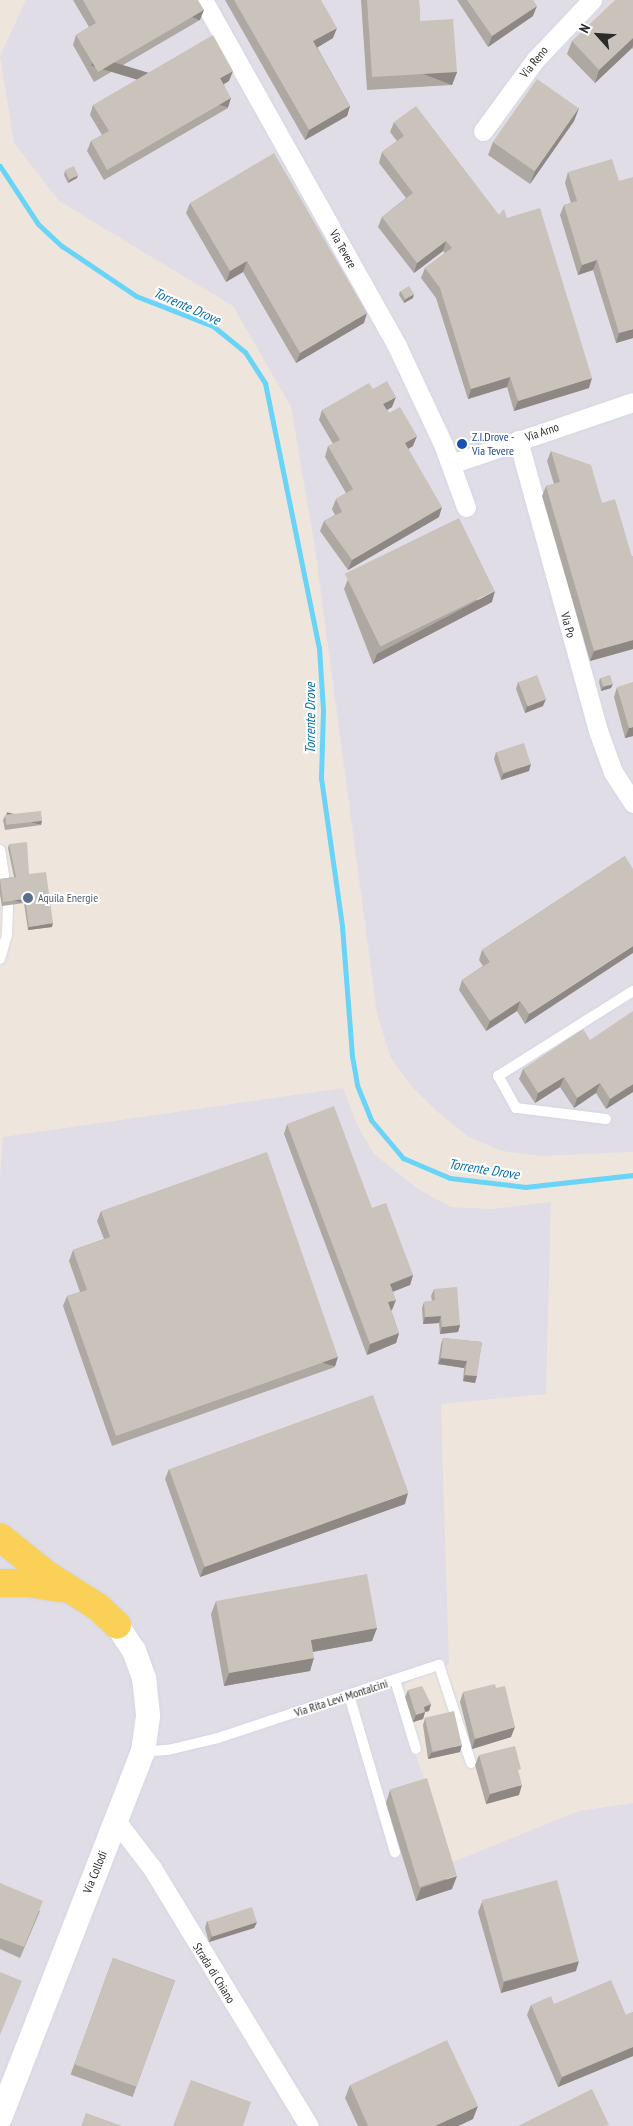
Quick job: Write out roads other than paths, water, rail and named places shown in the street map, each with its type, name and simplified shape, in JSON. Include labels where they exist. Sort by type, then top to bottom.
[{"type":"main road","points":[[0,1537],[22,1557],[98,1607],[117,1625]]},
{"type":"main road","points":[[0,1583],[28,1583],[70,1590]]},
{"type":"street","name":"Via Tevere","points":[[204,0],[388,329],[451,464],[466,507]]},
{"type":"street","name":"Via Reno","points":[[484,131],[535,60],[592,0]]},
{"type":"street","name":"Via Arno","points":[[451,464],[633,402]]},
{"type":"street","name":"Via Po","points":[[518,440],[598,731],[613,772],[633,803]]},
{"type":"street","name":"Via Collodi","points":[[0,2118],[143,1752],[148,1715],[144,1678],[134,1651],[117,1625]]},
{"type":"street","name":"Strada di Chiano","points":[[117,1822],[152,1868],[309,2126]]},
{"type":"lane","points":[[0,850],[5,882]]},
{"type":"lane","points":[[0,959],[9,926],[8,905]]},
{"type":"lane","points":[[606,1120],[516,1108],[498,1076],[633,991]]},
{"type":"lane","name":"Via Rita Levi Montalcini","points":[[143,1752],[168,1750],[218,1738],[439,1666],[471,1763]]},
{"type":"lane","points":[[395,1680],[416,1749]]},
{"type":"lane","points":[[349,1695],[395,1852]]},
{"type":"waterway","name":"Torrente Drove","points":[[0,166],[38,224],[62,246],[136,296],[213,326],[245,352],[265,383],[319,648],[323,710],[321,778],[342,926],[352,1056],[357,1085],[371,1120],[403,1158],[450,1178],[525,1187],[633,1175]]},
{"type":"place","name":"Z.I.Drove - Via Tevere","points":[[462,444]]},
{"type":"place","name":"Aquila Energie","points":[[28,898]]}]
